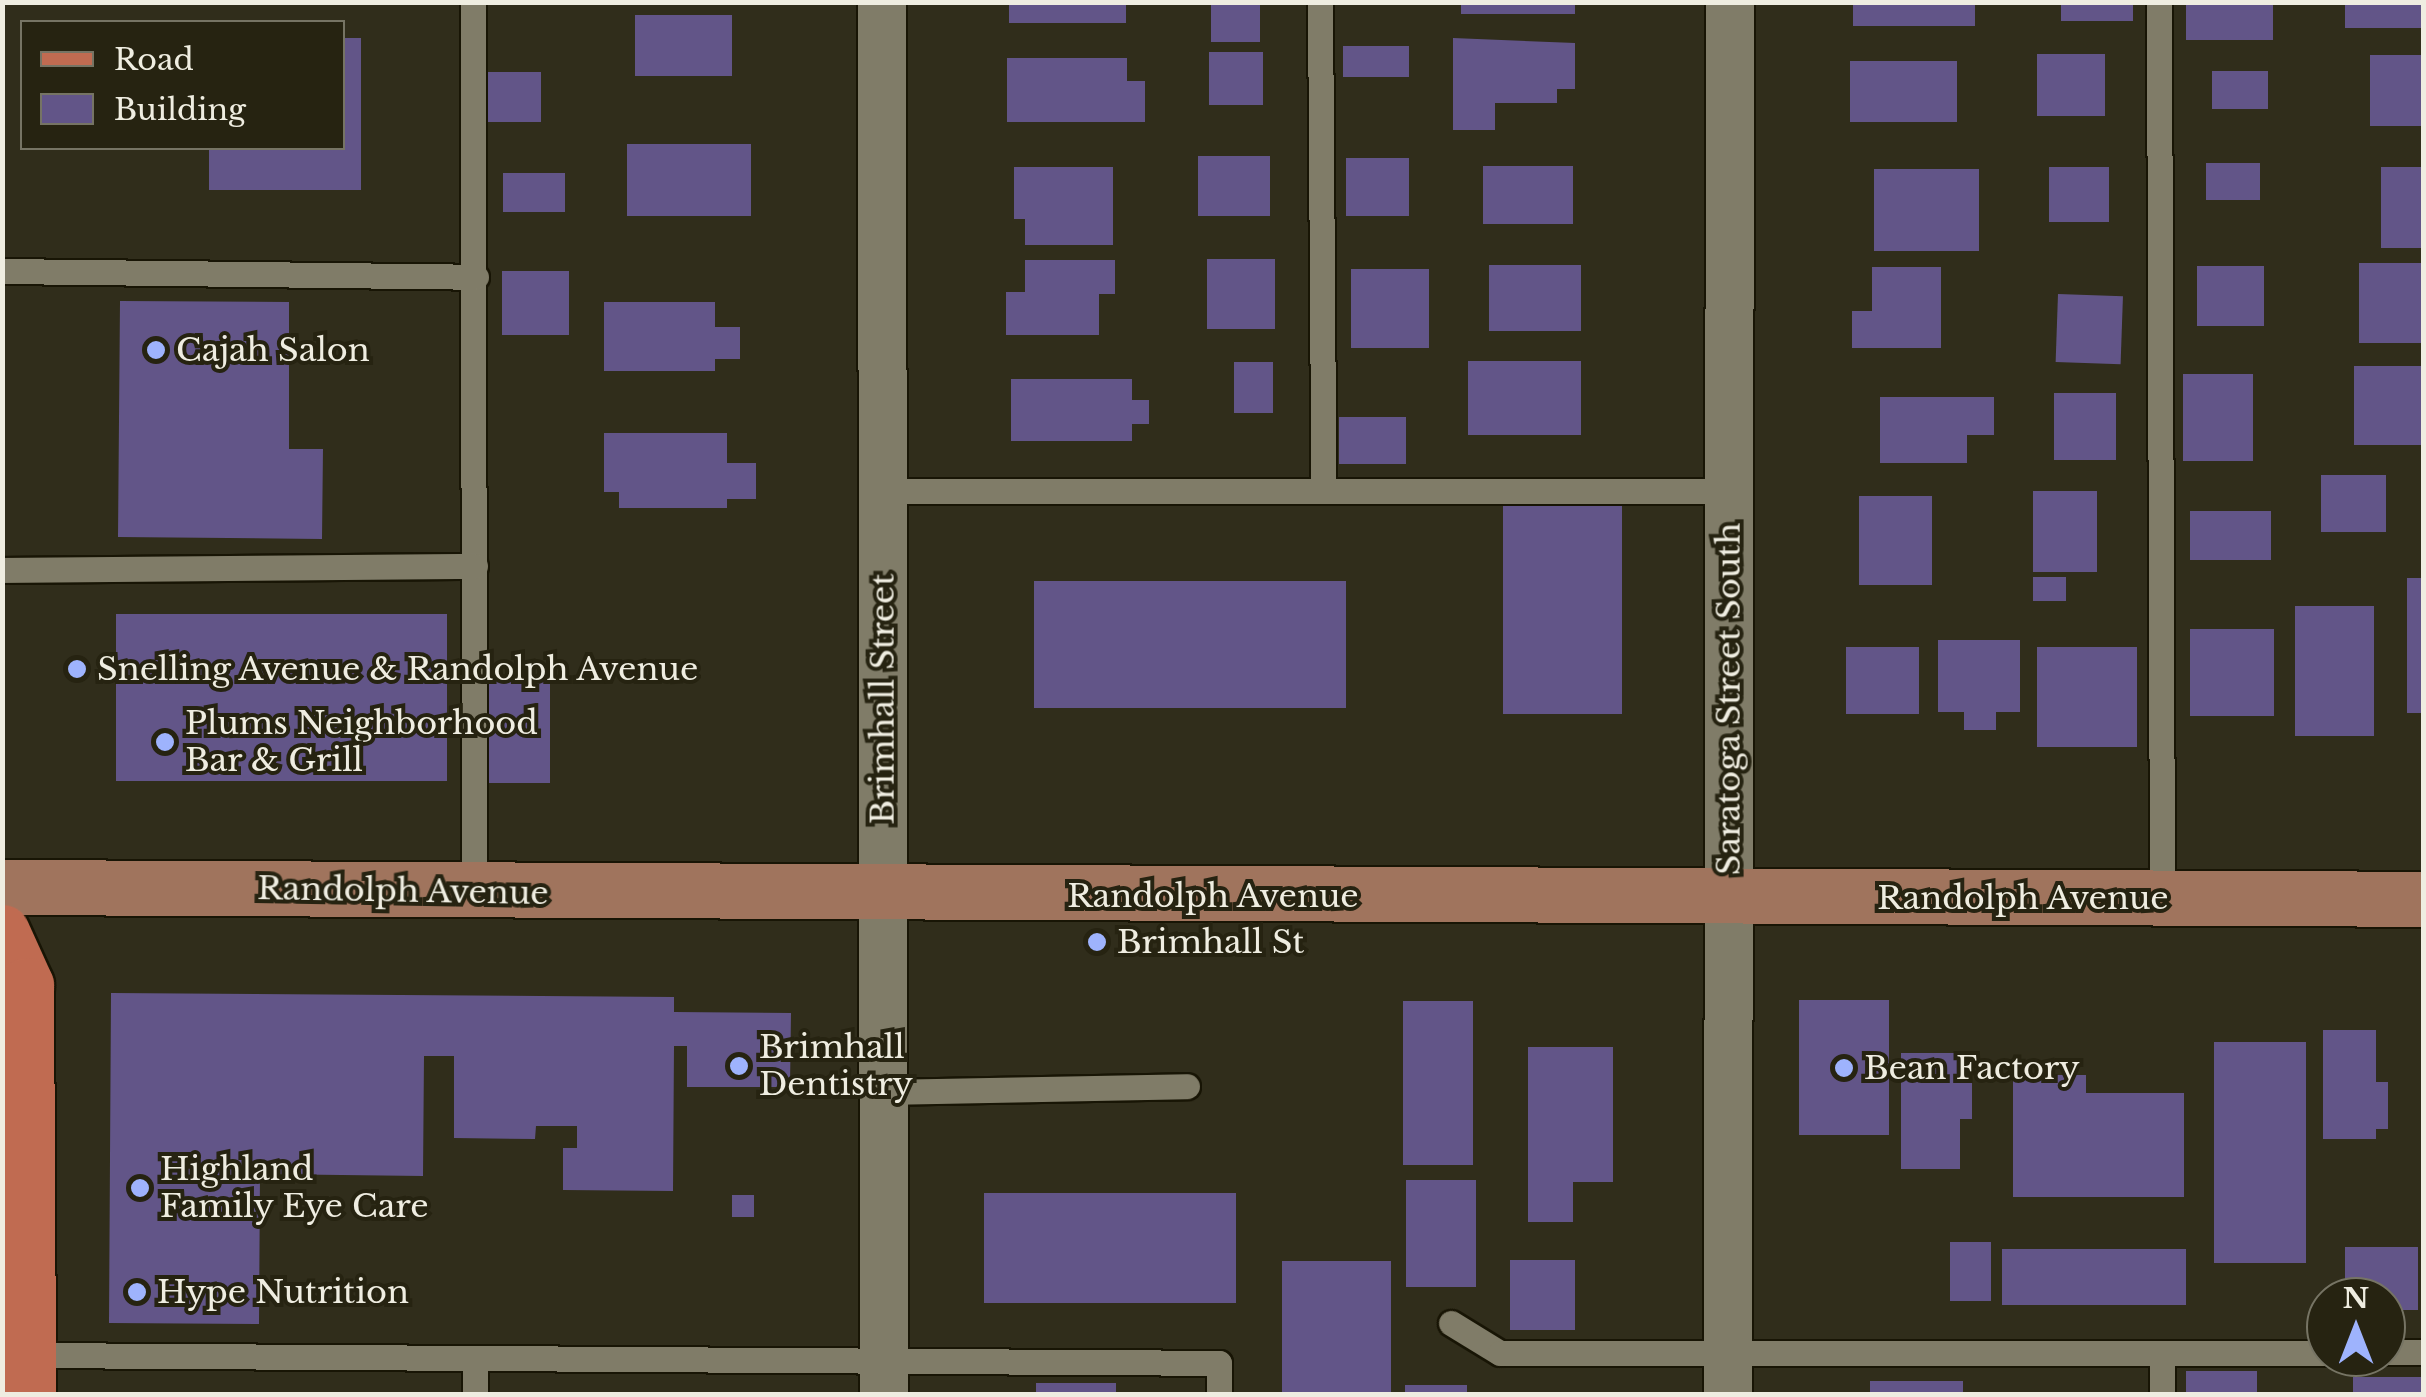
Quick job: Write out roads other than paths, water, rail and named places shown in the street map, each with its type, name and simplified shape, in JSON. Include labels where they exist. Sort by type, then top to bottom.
[{"type":"main road","name":"Randolph Avenue","points":[[2,887],[882,896],[2424,898]]},
{"type":"main road","points":[[2,932],[26,985],[15,1258],[28,1375]]},
{"type":"street","name":"Brimhall Street","points":[[882,2],[884,1376]]},
{"type":"street","name":"Saratoga Street South","points":[[1728,1376],[1730,2]]},
{"type":"lane","points":[[474,2],[474,892]]},
{"type":"lane","points":[[1320,2],[1323,491]]},
{"type":"lane","points":[[2159,2],[2162,898]]},
{"type":"lane","points":[[2,270],[476,277]]},
{"type":"lane","points":[[883,491],[1729,491]]},
{"type":"lane","points":[[2,570],[475,566]]},
{"type":"lane","points":[[883,1092],[1188,1086]]},
{"type":"lane","points":[[1450,1324],[1500,1353],[1728,1376],[2162,1356],[2306,1354]]},
{"type":"lane","points":[[2162,1356],[2162,1394]]},
{"type":"lane","points":[[475,1358],[475,1394]]},
{"type":"lane","points":[[28,1375],[475,1358],[884,1376],[1219,1363],[1219,1394]]},
{"type":"place","name":"Cajah Salon","points":[[156,350]]},
{"type":"place","name":"Snelling Avenue & Randolph Avenue","points":[[77,669]]},
{"type":"place","name":"Plums Neighborhood Bar & Grill","points":[[165,742]]},
{"type":"place","name":"Brimhall St","points":[[1097,942]]},
{"type":"place","name":"Brimhall Dentistry","points":[[739,1066]]},
{"type":"place","name":"Bean Factory","points":[[1844,1068]]},
{"type":"place","name":"Highland Family Eye Care","points":[[140,1188]]},
{"type":"place","name":"Hype Nutrition","points":[[137,1292]]}]
